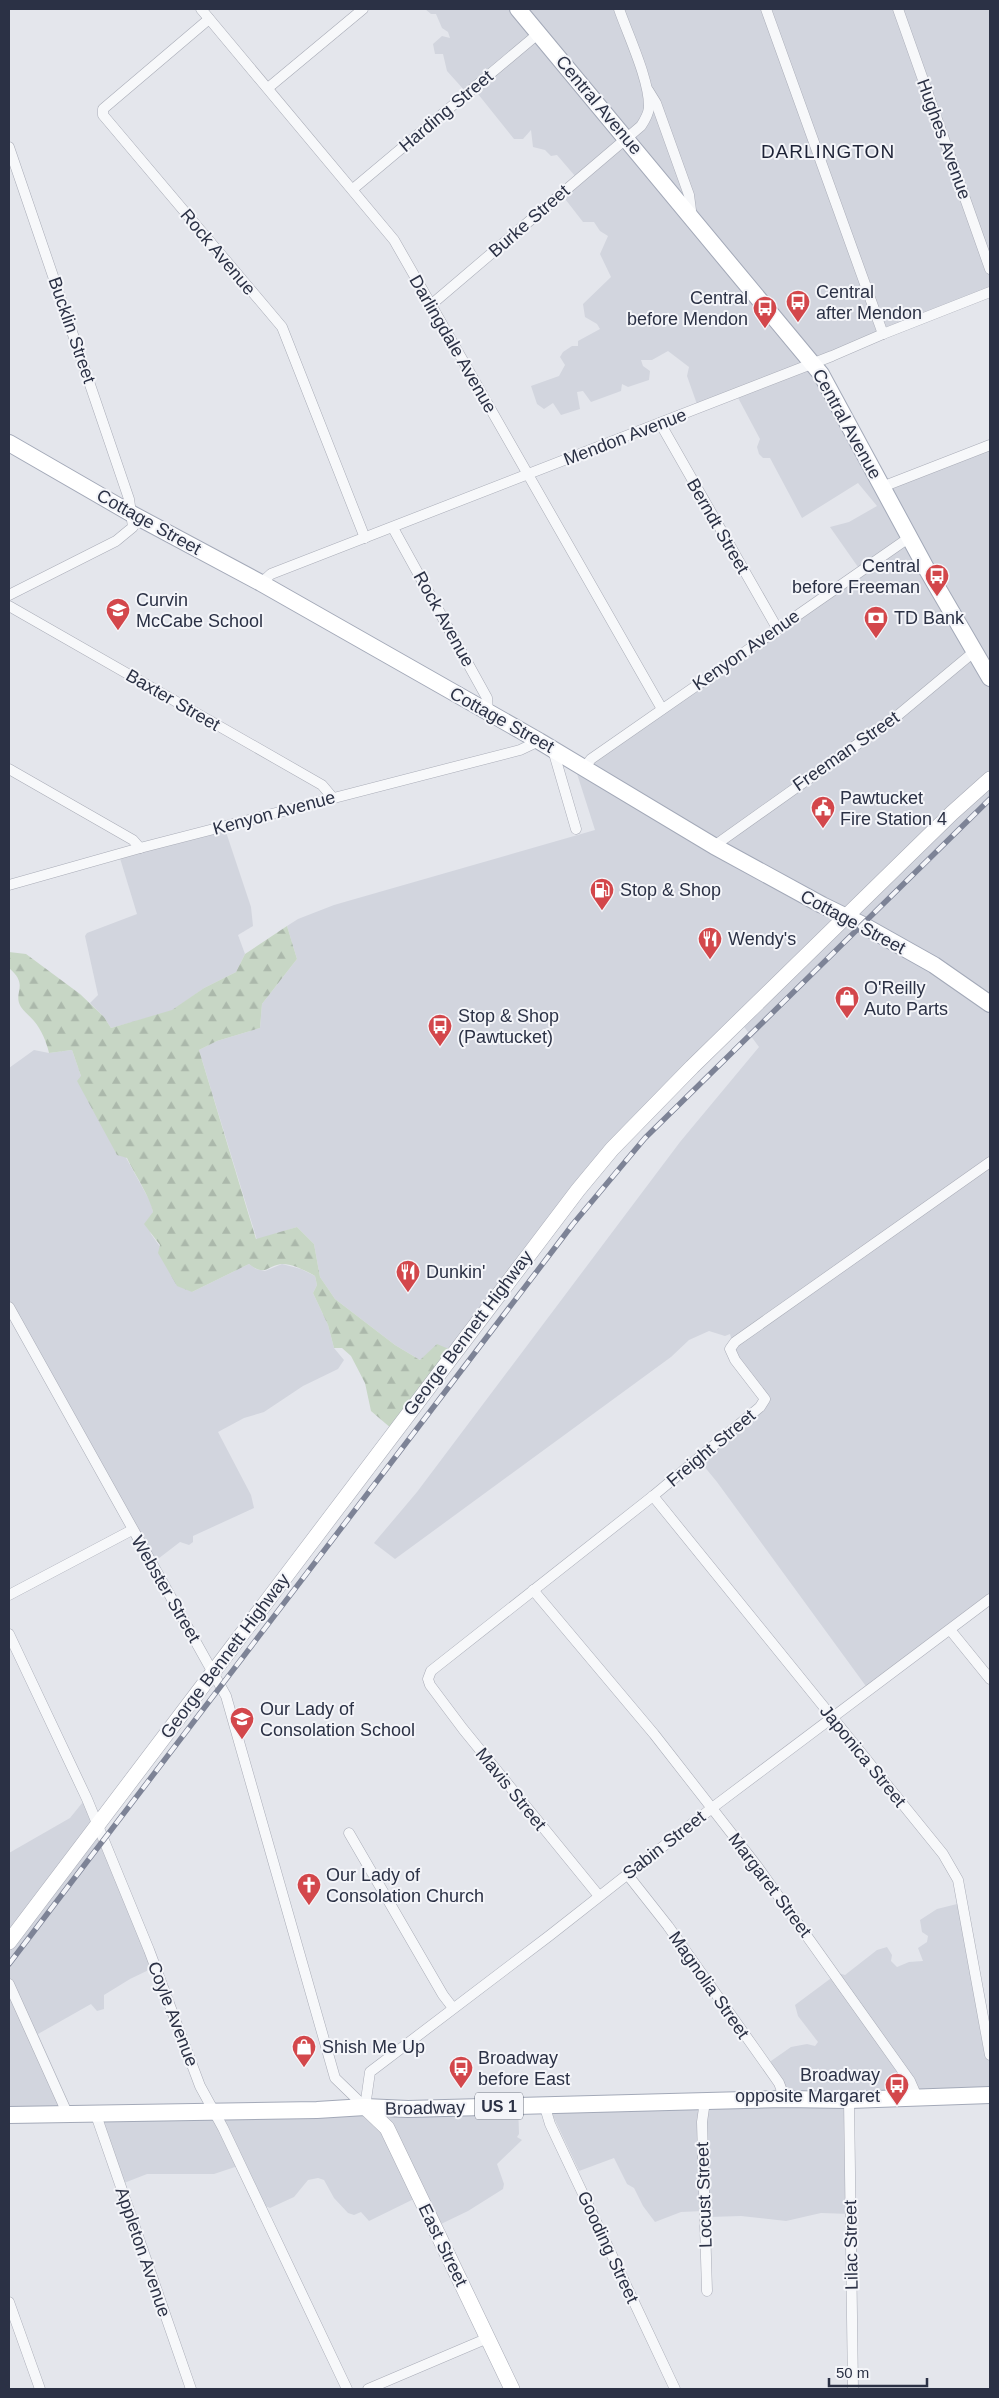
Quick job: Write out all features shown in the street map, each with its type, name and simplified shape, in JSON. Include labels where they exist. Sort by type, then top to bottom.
[{"type":"main road","name":"Central Avenue","points":[[518,9],[627,137],[813,363],[834,396],[882,487],[990,678]]},
{"type":"main road","name":"Cottage Street","points":[[9,443],[132,514],[261,583],[585,767],[714,846],[934,965],[990,1004]]},
{"type":"main road","name":"George Bennett Highway","points":[[9,1942],[578,1190],[641,1120],[846,916],[990,779]]},
{"type":"main road","name":"Broadway","points":[[9,2115],[96,2115],[364,2107],[408,2110],[544,2104],[705,2100],[849,2100],[990,2095]]},
{"type":"main road","name":"East Street","points":[[364,2107],[387,2128],[512,2389]]},
{"type":"street","name":"Darlingdale Avenue","points":[[201,9],[394,240],[662,709]]},
{"type":"street","points":[[268,88],[363,9]]},
{"type":"street","points":[[619,9],[646,88],[656,103],[689,195],[692,218]]},
{"type":"street","points":[[766,9],[883,334]]},
{"type":"street","name":"Hughes Avenue","points":[[898,9],[990,269]]},
{"type":"street","name":"Rock Avenue","points":[[209,19],[103,109],[103,115],[282,327],[365,538]]},
{"type":"street","name":"Harding Street","points":[[353,189],[539,33]]},
{"type":"street","name":"Burke Street","points":[[432,304],[641,126],[649,108],[646,88]]},
{"type":"street","name":"Bucklin Street","points":[[9,147],[69,318],[129,499],[132,514]]},
{"type":"street","name":"Mendon Avenue","points":[[261,583],[271,574],[393,528],[990,292]]},
{"type":"street","name":"Berndt Street","points":[[660,423],[777,628]]},
{"type":"street","points":[[882,487],[990,445]]},
{"type":"street","points":[[9,594],[116,541],[133,527],[132,514]]},
{"type":"street","name":"Rock Avenue","points":[[393,528],[487,698],[488,713]]},
{"type":"street","name":"Kenyon Avenue","points":[[585,767],[591,759],[910,537]]},
{"type":"street","name":"Baxter Street","points":[[9,606],[322,785],[333,798]]},
{"type":"street","name":"Freeman Street","points":[[714,846],[897,716],[975,651]]},
{"type":"street","points":[[546,745],[576,828]]},
{"type":"street","name":"Kenyon Avenue","points":[[9,885],[140,848],[520,750],[546,745]]},
{"type":"street","points":[[9,769],[133,840],[140,848]]},
{"type":"street","name":"Freight Street","points":[[428,1679],[431,1671],[653,1496],[760,1407],[765,1399],[734,1360],[730,1349],[735,1342],[990,1162]]},
{"type":"street","name":"Webster Street","points":[[9,1307],[226,1696],[335,2078],[364,2107]]},
{"type":"street","name":"Japonica Street","points":[[653,1496],[943,1854],[958,1880],[990,2055]]},
{"type":"street","points":[[9,1595],[132,1530]]},
{"type":"street","name":"Margaret Street","points":[[533,1590],[654,1734],[712,1808],[826,1961],[912,2083],[917,2097]]},
{"type":"street","name":"Sabin Street","points":[[364,2107],[370,2072],[831,1717],[951,1631],[990,1600]]},
{"type":"street","points":[[951,1631],[990,1679]]},
{"type":"street","name":"Coyle Avenue","points":[[9,1634],[99,1825],[200,2086],[216,2112],[346,2389]]},
{"type":"street","name":"Mavis Street","points":[[428,1679],[430,1685],[463,1729],[599,1896]]},
{"type":"street","points":[[349,1833],[438,1987],[453,2008]]},
{"type":"street","name":"Magnolia Street","points":[[627,1874],[668,1926],[779,2083],[785,2099]]},
{"type":"street","points":[[9,1984],[68,2114]]},
{"type":"street","name":"Locust Street","points":[[705,2100],[702,2122],[706,2290]]},
{"type":"street","name":"Lilac Street","points":[[849,2100],[853,2389]]},
{"type":"street","name":"Gooding Street","points":[[544,2104],[550,2124],[675,2389]]},
{"type":"street","name":"Appleton Avenue","points":[[96,2115],[191,2389]]},
{"type":"street","points":[[9,2302],[40,2389]]},
{"type":"street","points":[[375,2388],[488,2338]]},
{"type":"shaded area","points":[[425,9],[990,9],[990,290],[816,361],[887,483],[990,443],[990,1599],[868,1689],[699,1460],[765,1401],[730,1349],[732,1341],[730,1334],[725,1336],[709,1331],[689,1340],[671,1357],[395,1559],[374,1543],[417,1492],[680,1142],[759,1047],[742,1024],[646,1116],[456,1352],[420,1360],[395,1345],[335,1299],[320,1277],[314,1244],[297,1227],[257,1240],[199,1050],[217,1041],[260,1028],[262,1004],[297,959],[287,926],[298,919],[334,905],[595,830],[572,758],[585,763],[858,567],[830,527],[849,522],[877,506],[858,483],[802,518],[770,458],[763,458],[759,454],[757,447],[760,439],[736,394],[698,407],[687,376],[689,367],[668,351],[652,360],[641,360],[643,366],[650,371],[649,380],[628,387],[622,384],[621,391],[591,402],[583,391],[577,392],[580,409],[561,415],[553,403],[544,409],[537,404],[531,386],[559,376],[565,365],[560,357],[563,352],[572,346],[578,346],[578,341],[600,329],[597,324],[585,317],[583,304],[611,277],[600,254],[608,236],[600,231],[594,222],[583,222],[562,195],[575,176],[557,155],[551,156],[545,150],[533,147],[531,130],[523,139],[514,139],[474,89],[465,91],[447,71],[443,54],[435,54],[433,44],[442,36],[450,38],[448,32],[442,28],[436,14],[431,14]]},
{"type":"shaded area","points":[[225,829],[251,907],[253,926],[238,935],[245,954],[236,972],[204,988],[172,1011],[111,1028],[104,1017],[90,1003],[98,995],[85,936],[87,933],[137,914],[119,855]]},
{"type":"shaded area","points":[[34,1050],[49,1053],[72,1050],[81,1076],[151,1203],[153,1212],[148,1226],[151,1234],[192,1292],[249,1264],[256,1269],[265,1271],[282,1264],[301,1269],[315,1276],[317,1285],[313,1293],[328,1325],[334,1348],[344,1360],[338,1369],[303,1386],[264,1412],[244,1418],[218,1432],[251,1495],[254,1508],[193,1536],[193,1542],[189,1545],[180,1542],[154,1562],[132,1527],[9,1302],[9,1068]]},
{"type":"shaded area","points":[[87,1797],[157,1966],[130,1979],[104,1995],[104,2009],[97,2011],[91,2004],[38,2034],[72,2110],[9,2114],[9,1853],[70,1818]]},
{"type":"shaded area","points":[[965,1902],[990,2031],[990,2095],[853,2098],[850,2214],[821,2213],[786,2221],[741,2216],[709,2217],[703,2211],[681,2212],[655,2222],[643,2206],[634,2188],[627,2184],[614,2158],[579,2171],[547,2103],[782,2099],[770,2064],[771,2061],[791,2047],[807,2044],[815,2046],[818,2042],[798,2016],[795,2005],[838,1973],[845,1975],[877,1950],[887,1947],[892,1955],[891,1961],[897,1967],[909,1962],[923,1961],[918,1948],[927,1942],[928,1936],[922,1932],[920,1920],[937,1909]]},
{"type":"shaded area","points":[[518,2104],[519,2134],[517,2137],[522,2140],[497,2164],[504,2184],[503,2189],[468,2211],[441,2224],[422,2195],[369,2221],[361,2212],[354,2215],[348,2213],[334,2198],[324,2180],[318,2178],[308,2180],[294,2197],[270,2208],[265,2206],[244,2164],[214,2174],[147,2174],[124,2183],[99,2117]]},
{"type":"green space","points":[[287,926],[297,959],[262,1004],[260,1028],[217,1041],[199,1050],[256,1239],[297,1227],[314,1244],[320,1277],[335,1299],[395,1345],[420,1360],[437,1344],[456,1352],[392,1429],[371,1411],[365,1383],[351,1356],[342,1348],[334,1348],[328,1325],[313,1293],[317,1285],[315,1276],[290,1265],[281,1264],[266,1270],[259,1270],[249,1264],[192,1292],[177,1286],[158,1253],[160,1245],[144,1224],[153,1212],[149,1199],[127,1158],[117,1155],[77,1081],[81,1076],[72,1050],[49,1053],[39,1028],[21,1007],[18,997],[20,984],[15,974],[9,968],[9,952],[26,954],[80,994],[104,1017],[111,1028],[172,1010],[204,988],[236,972],[245,954]]},
{"type":"railway","points":[[9,1964],[573,1224],[645,1138],[990,799]]},
{"type":"place","name":"Central after Mendon","points":[[798,323]]},
{"type":"place","name":"Central before Mendon","points":[[765,329]]},
{"type":"place","name":"Central before Freeman","points":[[937,597]]},
{"type":"place","name":"Curvin McCabe School","points":[[118,631]]},
{"type":"place","name":"TD Bank","points":[[876,639]]},
{"type":"place","name":"Pawtucket Fire Station 4","points":[[823,829]]},
{"type":"place","name":"Stop & Shop","points":[[602,911]]},
{"type":"place","name":"Wendy's","points":[[710,960]]},
{"type":"place","name":"O'Reilly Auto Parts","points":[[847,1019]]},
{"type":"place","name":"Stop & Shop (Pawtucket)","points":[[440,1047]]},
{"type":"place","name":"Dunkin'","points":[[408,1293]]},
{"type":"place","name":"Our Lady of Consolation School","points":[[242,1740]]},
{"type":"place","name":"Our Lady of Consolation Church","points":[[309,1906]]},
{"type":"place","name":"Shish Me Up","points":[[304,2068]]},
{"type":"place","name":"Broadway before East","points":[[461,2089]]},
{"type":"place","name":"Broadway opposite Margaret","points":[[897,2106]]},
{"type":"district","name":"DARLINGTON","points":[[828,151]]}]
